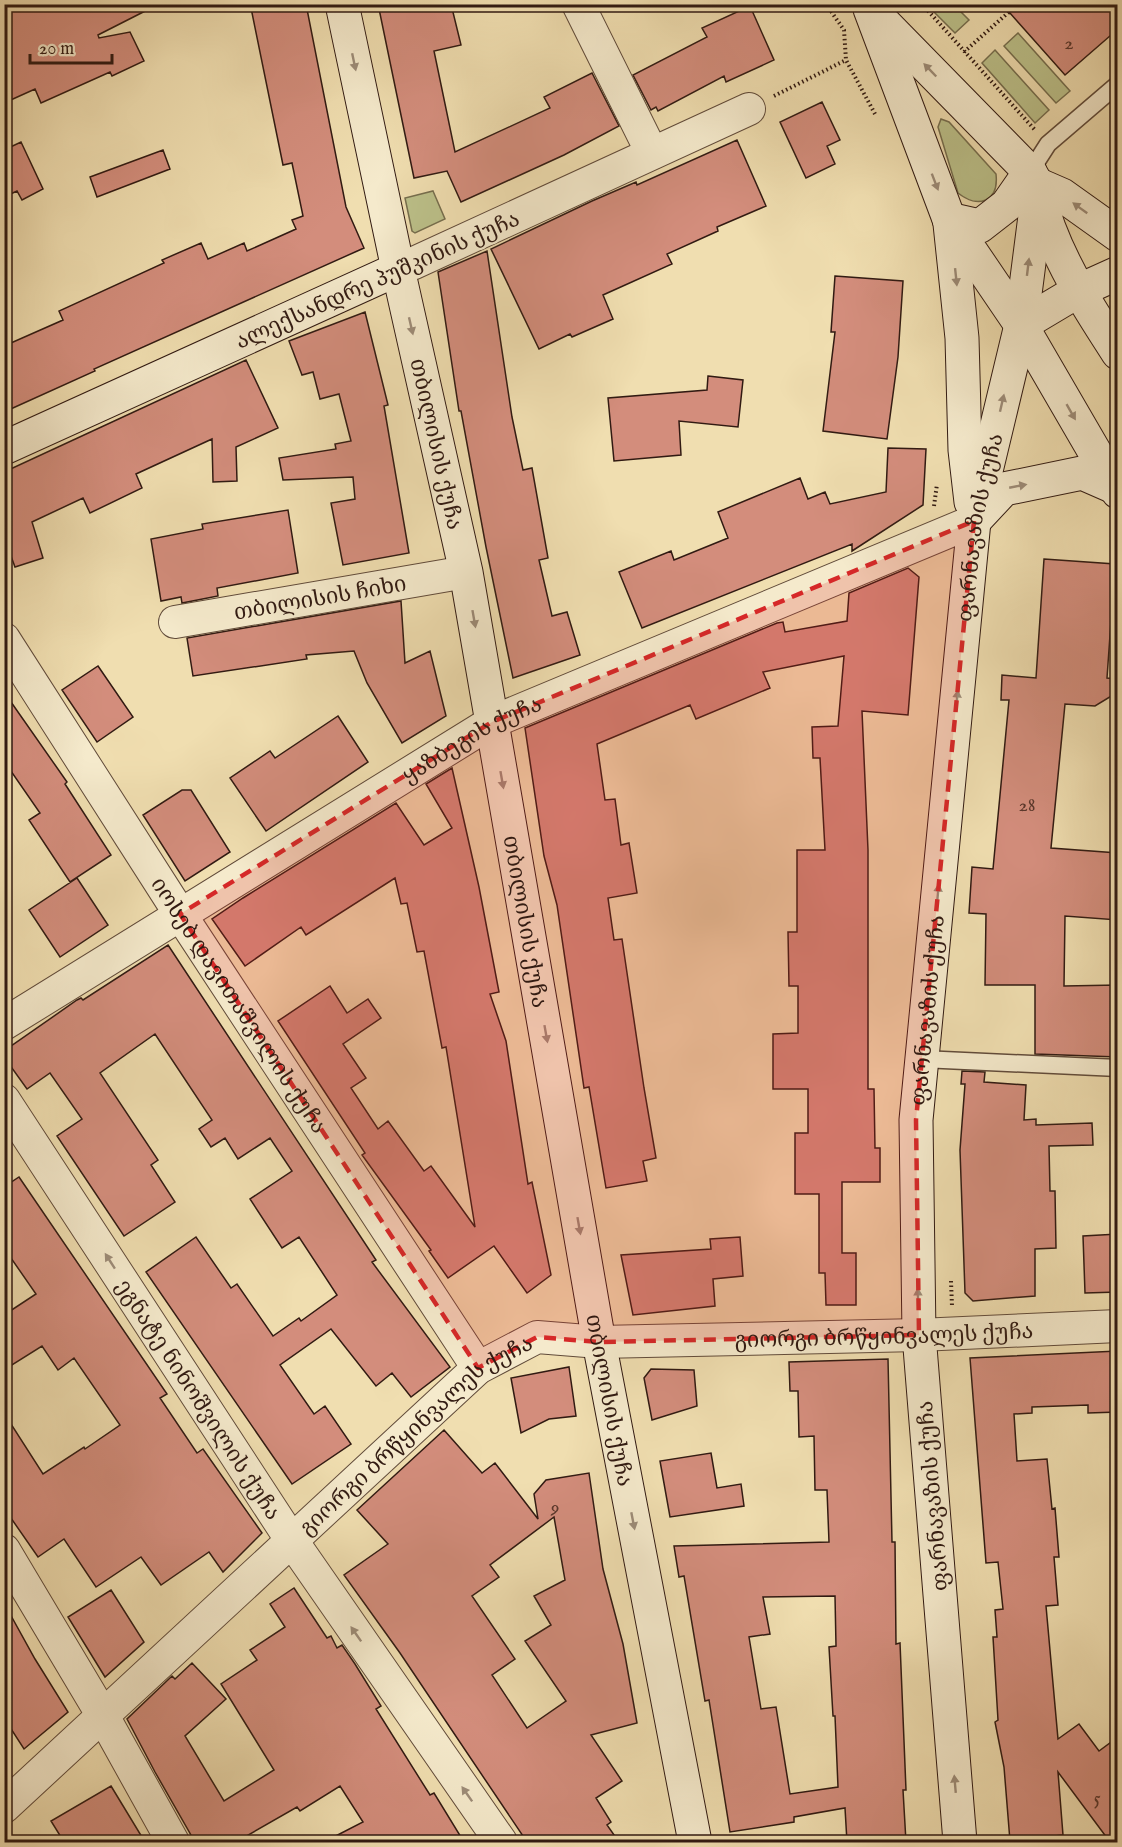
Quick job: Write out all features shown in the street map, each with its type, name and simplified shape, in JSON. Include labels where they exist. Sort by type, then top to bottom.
[{"type":"main road","name":"თბილისის ქუჩა","points":[[342,4],[466,572],[599,1342],[694,1842]]},
{"type":"main road","points":[[873,6],[1034,179],[1062,195],[1118,235]]},
{"type":"main road","points":[[873,6],[950,219],[1021,325],[1116,490]]},
{"type":"main road","points":[[923,148],[931,118],[946,110],[972,112]]},
{"type":"main road","points":[[950,219],[980,226],[1034,179]]},
{"type":"main road","points":[[1034,179],[1048,227],[1078,291],[1113,333]]},
{"type":"main road","name":"ფარნავაზის ქუჩა","points":[[960,1842],[919,1335],[916,1120],[974,521],[1021,325],[1034,179]]},
{"type":"main road","points":[[950,219],[962,338],[965,450],[974,521]]},
{"type":"main road","name":"ალექსანდრე პუშკინის ქუჩა","points":[[4,448],[398,268]]},
{"type":"main road","points":[[1021,325],[1078,291],[1118,273]]},
{"type":"main road","points":[[974,521],[1004,489],[1082,474],[1116,490]]},
{"type":"street","points":[[578,4],[652,153]]},
{"type":"street","name":"ალექსანდრე პუშკინის ქუჩა","points":[[398,268],[414,263],[749,109]]},
{"type":"street","name":"ყაზბეგის ქუჩა","points":[[4,1024],[492,722],[974,521]]},
{"type":"street","name":"თბილისის ჩიხი","points":[[175,622],[466,572]]},
{"type":"street","name":"იოსებ დავითაშვილის ქუჩა","points":[[4,639],[180,914],[478,1368]]},
{"type":"street","name":"ეგნატე ნინოშვილის ქუჩა","points":[[4,1100],[292,1541],[501,1842]]},
{"type":"street","name":"გიორგი ბრწყინვალეს ქუჩა","points":[[4,1806],[478,1368],[537,1337],[599,1342],[919,1335],[1118,1326]]},
{"type":"street","points":[[4,1550],[103,1716],[173,1842]]},
{"type":"lane","points":[[1034,179],[1048,144],[1118,84]]},
{"type":"lane","points":[[922,1059],[1118,1068]]},
{"type":"path","points":[[922,4],[1048,144]]},
{"type":"path","points":[[829,5],[844,30],[846,60],[876,116]]},
{"type":"path","points":[[964,52],[1009,12]]},
{"type":"path","points":[[749,109],[846,60]]},
{"type":"path","points":[[934,507],[938,474]]},
{"type":"path","points":[[951,1277],[953,1311]]},
{"type":"highlighted area","points":[[974,521],[916,1120],[919,1335],[599,1342],[537,1337],[478,1368],[180,914],[492,722]]},
{"type":"green space","points":[[927,5],[954,5],[969,20],[955,33]]},
{"type":"green space","points":[[1018,33],[1070,91],[1056,103],[1004,46]]},
{"type":"green space","points":[[995,50],[1049,110],[1035,123],[982,63]]},
{"type":"green space","points":[[941,119],[949,122],[996,174],[994,191],[986,200],[973,201],[958,193],[938,127]]},
{"type":"green space","points":[[433,191],[445,219],[415,233],[412,231],[405,198]]},
{"type":"building","points":[[18,4],[159,4],[98,35],[99,38],[130,32],[144,61],[112,76],[110,72],[41,103],[35,89],[4,103],[4,11]]},
{"type":"building","points":[[267,4],[306,4],[346,207],[364,248],[94,369],[95,371],[4,412],[4,346],[63,320],[59,311],[164,263],[162,260],[201,243],[208,259],[244,243],[247,251],[296,229],[292,220],[303,216],[292,163],[283,165],[251,8]]},
{"type":"building","points":[[378,4],[451,4],[461,45],[434,51],[455,152],[550,108],[544,97],[592,73],[619,126],[564,155],[461,202],[447,171],[414,178]]},
{"type":"building","points":[[1002,4],[1118,4],[1118,29],[1065,75]]},
{"type":"building","points":[[750,6],[774,60],[726,82],[724,76],[658,111],[656,107],[651,110],[633,75],[707,37],[702,28]]},
{"type":"building","points":[[822,102],[840,140],[827,146],[835,164],[806,178],[780,122]]},
{"type":"building","points":[[737,140],[766,206],[717,227],[718,231],[667,254],[672,264],[603,295],[613,319],[572,337],[570,334],[539,349],[491,249],[592,201],[636,182],[637,185]]},
{"type":"building","points":[[21,142],[43,189],[22,200],[17,191],[4,197],[4,150]]},
{"type":"building","points":[[163,150],[170,169],[97,197],[90,177]]},
{"type":"building","points":[[487,251],[512,417],[523,470],[532,468],[548,558],[539,560],[552,616],[567,612],[580,655],[513,678],[461,411],[459,411],[438,272]]},
{"type":"building","points":[[835,276],[903,281],[898,357],[887,439],[823,431],[835,332],[831,332]]},
{"type":"building","points":[[365,312],[388,405],[384,406],[409,553],[343,565],[331,503],[355,499],[353,477],[283,480],[279,458],[336,449],[335,444],[351,441],[339,394],[320,399],[313,372],[302,375],[289,341]]},
{"type":"building","points":[[246,360],[278,428],[236,447],[237,481],[213,482],[212,439],[136,474],[142,488],[90,513],[83,498],[32,522],[43,558],[15,567],[4,537],[4,472]]},
{"type":"building","points":[[708,376],[743,380],[738,427],[679,421],[681,455],[614,461],[608,398],[707,390]]},
{"type":"building","points":[[888,448],[926,449],[923,505],[852,551],[852,544],[642,628],[619,572],[671,551],[674,560],[728,538],[718,512],[800,478],[808,499],[825,492],[830,504],[886,492]]},
{"type":"building","points":[[288,510],[298,573],[217,588],[218,596],[182,603],[181,597],[161,601],[151,539],[203,529],[202,524]]},
{"type":"building","points":[[1044,559],[1115,564],[1107,678],[1118,679],[1118,692],[1095,706],[1065,704],[1051,848],[1118,853],[1118,920],[1065,916],[1064,986],[1118,985],[1118,1057],[1035,1054],[1035,985],[985,985],[986,914],[969,913],[972,867],[993,869],[1009,700],[1001,700],[1002,675],[1036,678]]},
{"type":"building","points":[[908,568],[919,577],[908,715],[862,711],[868,850],[868,1089],[874,1089],[875,1148],[880,1148],[880,1182],[842,1182],[842,1253],[856,1253],[856,1305],[826,1305],[825,1273],[819,1273],[819,1194],[795,1194],[795,1133],[808,1133],[808,1089],[773,1089],[773,1034],[798,1033],[798,986],[789,986],[788,932],[797,932],[797,850],[825,850],[820,758],[813,758],[812,727],[838,726],[844,656],[763,672],[770,688],[696,719],[690,705],[597,744],[605,800],[615,799],[621,845],[629,843],[637,893],[608,898],[614,940],[622,939],[656,1158],[643,1161],[647,1181],[606,1188],[589,1087],[584,1088],[557,905],[544,856],[525,728],[777,623],[783,622],[785,632],[847,621],[849,593]]},
{"type":"building","points":[[401,601],[405,663],[430,651],[446,716],[402,743],[367,683],[354,651],[306,655],[307,659],[193,676],[187,638]]},
{"type":"building","points":[[98,666],[133,717],[97,742],[62,690]]},
{"type":"building","points":[[4,692],[67,782],[65,784],[111,855],[70,882],[29,820],[40,813],[4,761]]},
{"type":"building","points":[[338,716],[368,762],[266,831],[230,778],[270,751],[275,758]]},
{"type":"building","points":[[452,768],[479,887],[499,992],[490,994],[506,1041],[528,1184],[532,1182],[551,1275],[527,1293],[494,1246],[448,1278],[429,1251],[431,1250],[362,1155],[365,1153],[278,1021],[330,986],[347,1013],[368,999],[381,1018],[343,1044],[366,1078],[351,1088],[378,1129],[388,1121],[424,1171],[431,1166],[475,1227],[446,1047],[442,1048],[424,951],[417,952],[407,903],[401,904],[395,878],[306,935],[301,927],[245,966],[212,919],[396,803],[424,845],[452,828],[426,784]]},
{"type":"building","points":[[182,790],[191,790],[230,852],[185,881],[143,815]]},
{"type":"building","points":[[77,878],[108,925],[60,957],[29,910]]},
{"type":"building","points":[[168,945],[376,1260],[372,1262],[450,1367],[411,1397],[392,1373],[376,1386],[331,1329],[280,1365],[314,1414],[325,1406],[351,1444],[292,1484],[146,1272],[196,1237],[231,1288],[237,1284],[273,1336],[299,1318],[301,1321],[337,1295],[299,1237],[282,1248],[250,1199],[292,1171],[270,1138],[238,1159],[225,1138],[211,1147],[199,1129],[212,1120],[155,1034],[100,1073],[158,1160],[151,1165],[175,1202],[124,1236],[57,1136],[82,1119],[50,1073],[27,1089],[4,1057],[4,1051],[77,1000],[81,998],[83,1000]]},
{"type":"building","points":[[962,1071],[985,1072],[984,1082],[1026,1085],[1024,1120],[1036,1119],[1036,1125],[1092,1123],[1093,1145],[1049,1146],[1050,1191],[1055,1191],[1056,1248],[1035,1249],[1035,1296],[973,1301],[965,1293],[960,1150],[965,1084],[961,1084]]},
{"type":"building","points":[[19,1177],[167,1394],[160,1398],[197,1453],[203,1449],[262,1533],[223,1572],[209,1552],[161,1585],[141,1557],[96,1587],[64,1539],[38,1557],[4,1508],[4,1413],[43,1474],[120,1425],[74,1358],[58,1370],[42,1346],[4,1370],[4,1315],[36,1294],[4,1248],[4,1187]]},
{"type":"building","points":[[1118,1234],[1118,1292],[1085,1293],[1083,1236]]},
{"type":"building","points":[[740,1237],[743,1276],[713,1279],[715,1306],[633,1315],[621,1255],[711,1249],[710,1239]]},
{"type":"building","points":[[1118,1351],[1118,1412],[1088,1413],[1088,1405],[1032,1407],[1032,1413],[1014,1414],[1017,1461],[1047,1459],[1052,1509],[1055,1508],[1059,1557],[1054,1557],[1058,1605],[1046,1606],[1058,1739],[1079,1724],[1099,1751],[1118,1737],[1118,1842],[1110,1842],[1058,1772],[1063,1835],[1010,1841],[1004,1767],[995,1722],[998,1720],[993,1637],[997,1637],[995,1610],[1003,1609],[998,1562],[986,1563],[970,1358]]},
{"type":"building","points":[[888,1359],[892,1542],[895,1542],[896,1644],[900,1643],[906,1842],[847,1842],[845,1808],[794,1817],[794,1822],[730,1832],[709,1700],[705,1701],[684,1576],[679,1577],[674,1546],[829,1542],[827,1490],[815,1490],[814,1436],[799,1437],[798,1391],[790,1391],[789,1362]],"holes":[[[835,1596],[836,1646],[829,1647],[838,1787],[790,1794],[776,1707],[761,1709],[749,1637],[770,1634],[763,1597]]]},
{"type":"building","points":[[569,1367],[576,1416],[549,1419],[521,1433],[511,1378]]},
{"type":"building","points":[[651,1369],[694,1370],[697,1406],[652,1420],[644,1378]]},
{"type":"building","points":[[444,1430],[482,1473],[495,1463],[538,1519],[534,1494],[546,1480],[589,1473],[603,1569],[623,1644],[637,1723],[591,1735],[622,1781],[596,1798],[611,1822],[607,1825],[619,1842],[527,1842],[400,1653],[344,1575],[388,1544],[357,1510]],"holes":[[[554,1517],[565,1580],[534,1596],[551,1625],[525,1641],[566,1701],[527,1728],[492,1675],[515,1659],[472,1596],[499,1577],[490,1565]]]},
{"type":"building","points":[[711,1453],[717,1488],[741,1484],[744,1506],[670,1517],[660,1461]]},
{"type":"building","points":[[294,1588],[327,1638],[331,1636],[337,1648],[342,1645],[355,1664],[381,1706],[376,1709],[430,1795],[434,1793],[464,1842],[324,1842],[363,1822],[340,1786],[300,1811],[297,1807],[236,1842],[195,1842],[127,1719],[172,1676],[175,1679],[192,1663],[226,1699],[185,1736],[224,1801],[274,1770],[221,1684],[257,1660],[250,1650],[285,1627],[270,1604]]},
{"type":"building","points":[[111,1590],[144,1642],[105,1677],[68,1617]]},
{"type":"building","points":[[4,1603],[68,1712],[24,1749],[4,1718]]},
{"type":"building","points":[[111,1786],[145,1842],[64,1842],[51,1821]]}]
